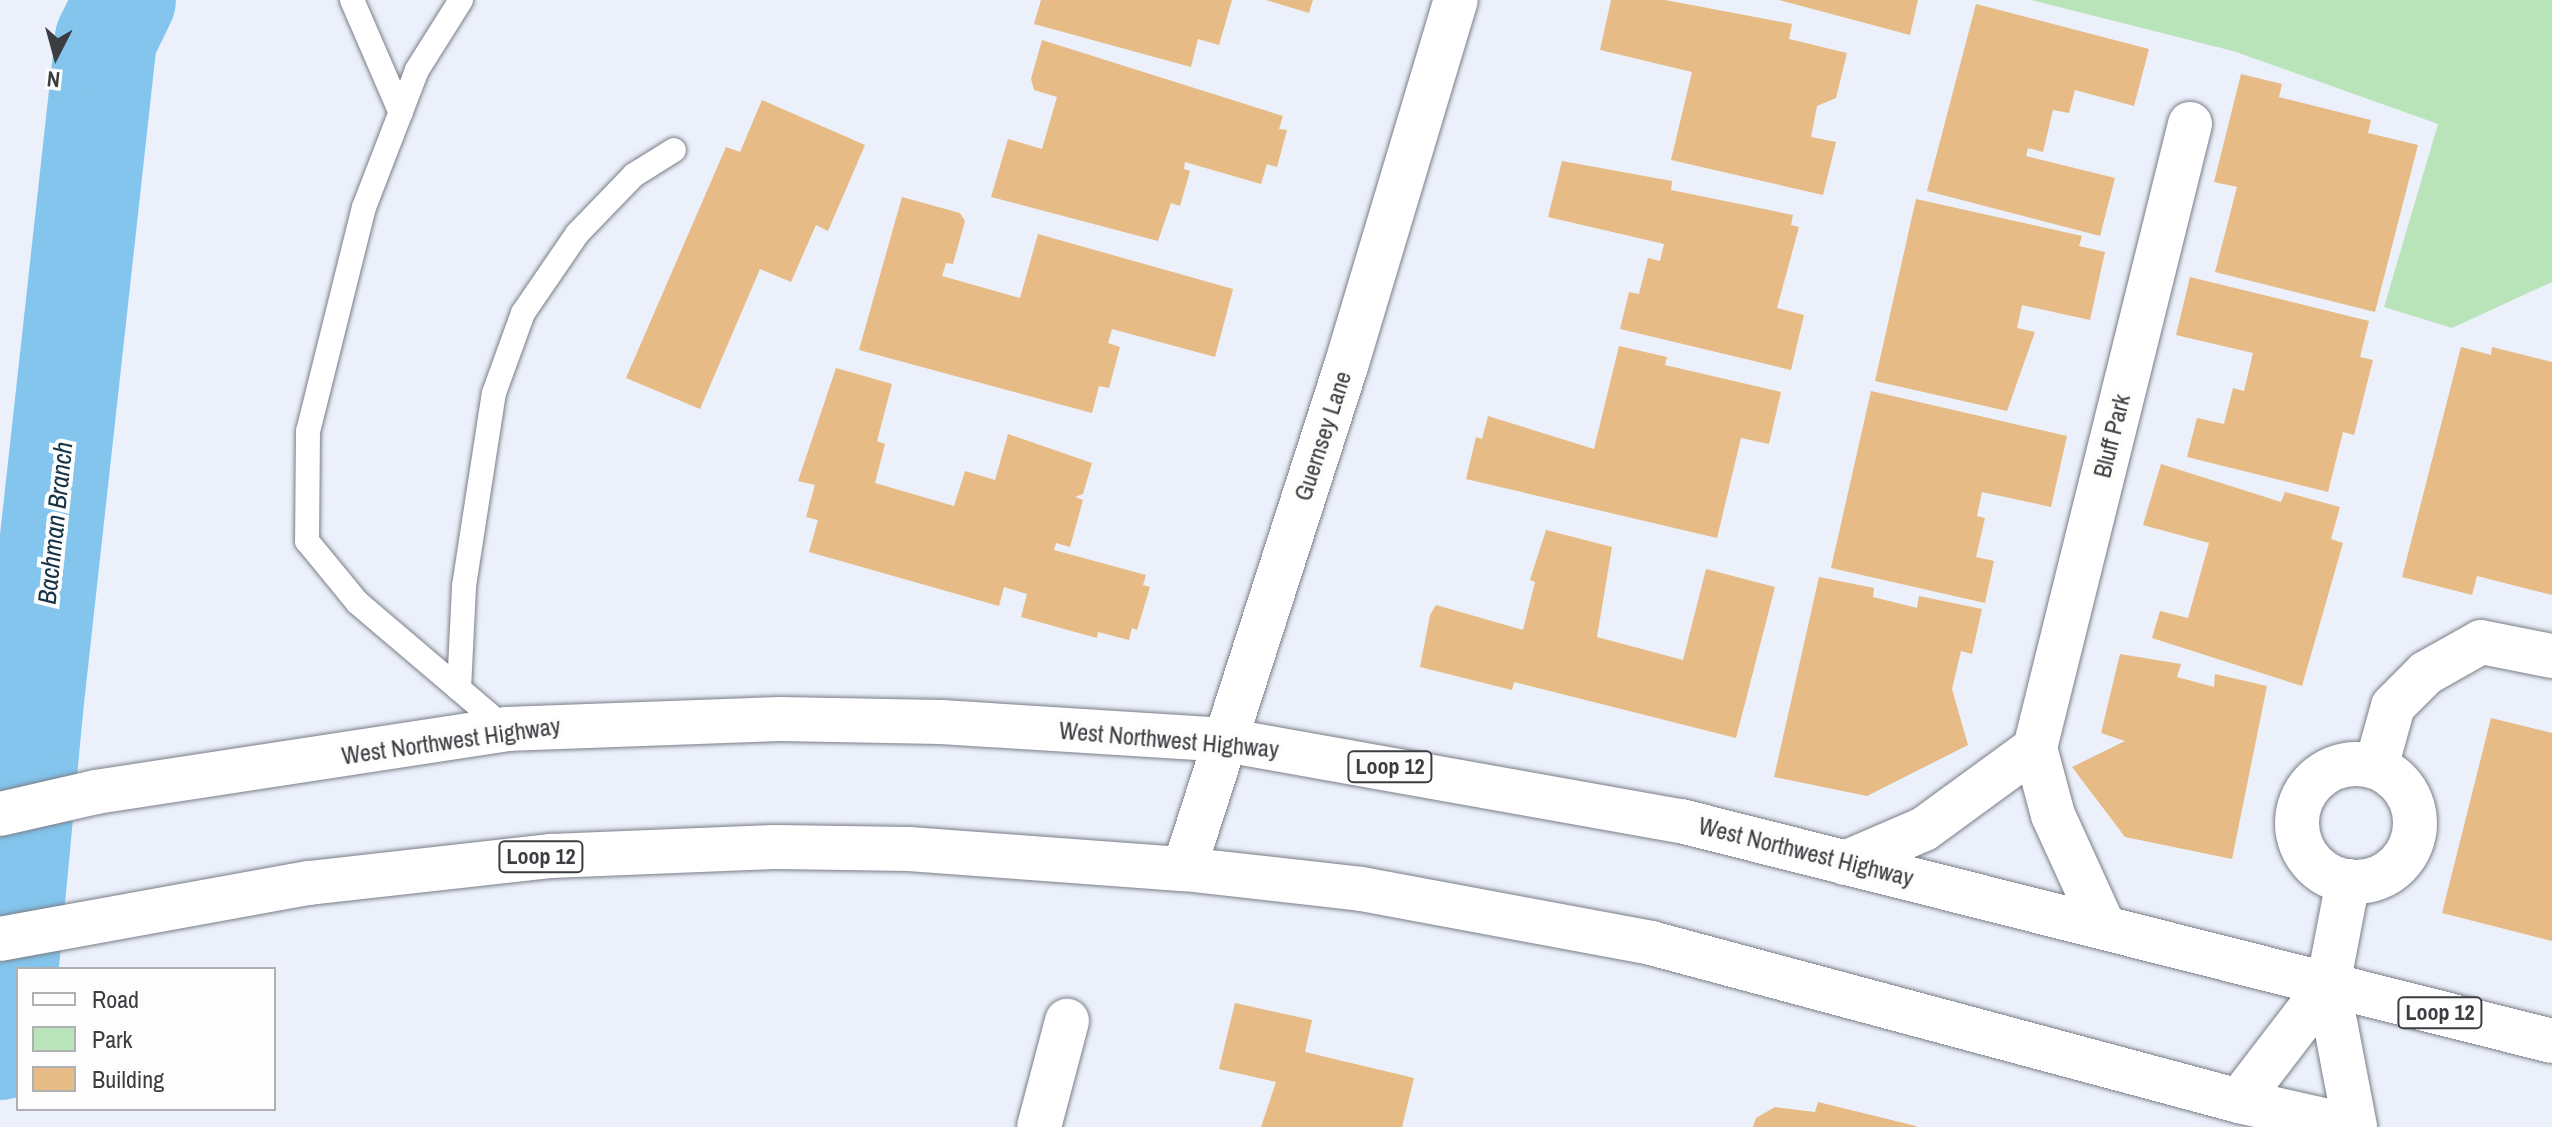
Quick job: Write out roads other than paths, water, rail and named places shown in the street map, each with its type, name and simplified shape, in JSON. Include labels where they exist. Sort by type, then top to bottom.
[{"type":"main road","name":"Guernsey Lane","points":[[1184,869],[1351,351],[1456,0]]},
{"type":"main road","name":"Bluff Park","points":[[2104,927],[2053,815],[2035,748],[2190,124]]},
{"type":"main road","points":[[2376,767],[2393,706],[2426,673],[2481,642],[2552,656]]},
{"type":"main road","name":"West Northwest Highway","points":[[0,814],[96,792],[506,729],[631,722],[882,721],[1225,740],[1681,821],[2552,1041]]},
{"type":"main road","points":[[1845,863],[1924,829],[1968,800],[2035,748]]},
{"type":"main road","points":[[2340,766],[2376,767],[2392,776],[2405,790],[2413,808],[2413,837],[2400,862],[2385,874],[2368,880],[2348,881],[2331,877],[2305,853],[2298,836],[2296,818],[2310,785],[2324,773],[2340,766]]},
{"type":"main road","name":"Loop 12","points":[[0,939],[309,883],[551,856],[774,847],[909,849],[1184,869],[1361,889],[1651,943],[2237,1114],[2354,1127]]},
{"type":"main road","points":[[2348,881],[2328,985],[2354,1127]]},
{"type":"main road","points":[[2237,1114],[2328,985]]},
{"type":"main road","points":[[1039,1127],[1067,1021]]},
{"type":"lane","points":[[352,0],[401,113]]},
{"type":"lane","points":[[461,0],[417,70],[364,207],[308,431],[307,541],[358,603],[506,729]]},
{"type":"lane","points":[[459,689],[464,586],[494,393],[523,313],[577,234],[634,175],[674,150]]},
{"type":"waterway","name":"Bachman Branch","points":[[0,1049],[32,710],[106,39],[125,0]]}]
